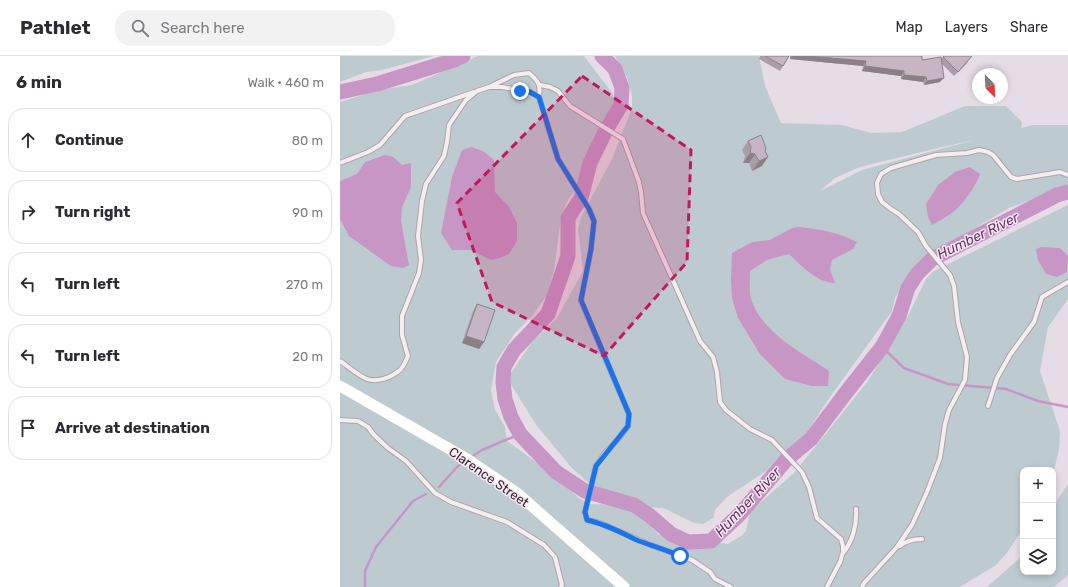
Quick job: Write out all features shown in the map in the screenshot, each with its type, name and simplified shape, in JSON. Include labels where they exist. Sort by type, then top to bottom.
[{"type":"street","name":"Clarence Street","points":[[340,386],[467,459],[517,493],[624,587]]},
{"type":"lane","points":[[340,163],[368,152],[380,145],[406,116],[487,88],[514,75],[529,73],[536,79],[541,87],[539,97],[558,159],[589,209],[594,221],[591,249],[581,300],[629,414],[628,426],[596,466],[585,512],[587,520],[600,523],[648,544],[692,560],[710,572],[715,579],[731,587]]},
{"type":"lane","points":[[540,85],[550,87],[558,91],[570,106],[623,139],[639,182],[643,213],[700,341],[713,357],[717,372],[720,402],[726,410],[750,429],[772,440],[802,472],[809,487],[818,518],[841,539],[843,546],[840,562],[827,587]]},
{"type":"lane","points":[[487,88],[502,87],[530,92],[539,97]]},
{"type":"lane","points":[[340,360],[367,379],[375,380],[392,375],[400,370],[404,365],[408,356],[402,335],[402,316],[419,273],[421,260],[418,236],[419,223],[426,184],[444,156],[449,125],[466,100],[477,91]]},
{"type":"lane","points":[[893,552],[912,525],[940,458],[945,424],[949,410],[965,380],[967,357],[958,322],[954,286],[950,275],[926,246],[918,232],[899,214],[882,202],[878,194],[877,183],[881,174],[891,168],[936,155],[967,153],[979,150],[988,152],[994,156],[1011,177],[1017,179],[1060,172],[1068,175]]},
{"type":"lane","points":[[988,406],[997,378],[1010,355],[1034,322],[1042,297],[1068,282]]},
{"type":"lane","points":[[340,420],[358,421],[368,427],[384,444],[406,461],[435,493],[451,502],[507,522],[544,545],[556,557],[562,585],[561,587]]},
{"type":"lane","points":[[842,555],[849,546],[857,520],[856,509]]},
{"type":"lane","points":[[862,587],[864,583],[903,543],[915,539],[922,539]]},
{"type":"highlighted area","points":[[582,76],[691,150],[687,262],[604,356],[492,302],[457,203]]},
{"type":"shaded area","points":[[340,56],[434,56],[382,70],[366,72],[340,82]]},
{"type":"shaded area","points":[[478,56],[584,56],[613,94],[617,112],[583,180],[568,200],[561,217],[554,270],[547,295],[532,316],[515,333],[496,362],[491,390],[495,410],[505,427],[507,441],[554,475],[580,499],[590,504],[620,505],[640,516],[659,535],[728,544],[741,536],[746,531],[750,512],[794,473],[868,381],[909,314],[926,279],[934,271],[1068,205],[1068,299],[1048,327],[1040,371],[1060,431],[1059,450],[1055,467],[1020,467],[1020,533],[1006,554],[996,565],[960,587],[340,587],[340,102],[378,90],[412,85]]},
{"type":"shaded area","points":[[615,56],[759,56],[765,86],[781,123],[842,125],[871,133],[902,132],[965,106],[1006,106],[1022,122],[1021,128],[1033,125],[1068,125],[1068,186],[1009,208],[938,250],[911,273],[895,298],[892,311],[830,397],[802,440],[772,467],[727,497],[715,510],[713,518],[703,524],[694,523],[663,508],[643,507],[626,497],[594,488],[572,468],[537,426],[510,383],[511,373],[532,342],[557,318],[583,271],[578,229],[581,217],[612,159],[632,108],[632,96],[627,77]],"holes":[[[974,140],[862,170],[820,191],[835,178],[860,167]]]},
{"type":"shaded area","points":[[471,147],[483,151],[494,160],[495,192],[509,207],[517,223],[517,241],[509,254],[491,260],[470,250],[452,250],[441,233],[452,177],[462,150]]},
{"type":"shaded area","points":[[385,155],[393,157],[402,165],[411,163],[411,187],[402,207],[401,221],[409,265],[403,268],[391,266],[349,236],[340,219],[340,181],[357,174],[365,162]]},
{"type":"shaded area","points":[[970,167],[980,174],[972,190],[956,210],[932,225],[928,217],[926,204],[938,185],[955,172]]},
{"type":"shaded area","points":[[798,227],[828,232],[857,242],[853,249],[832,260],[830,269],[835,283],[816,277],[789,254],[767,260],[750,271],[750,296],[756,311],[773,332],[795,349],[829,371],[828,386],[812,386],[785,379],[760,354],[738,318],[732,298],[732,253],[752,242],[770,240],[792,228]]},
{"type":"shaded area","points":[[1041,247],[1060,248],[1068,256],[1067,272],[1057,277],[1046,274],[1038,260],[1036,249]]},
{"type":"shaded area","points":[[1068,484],[1068,575],[1054,587],[987,587],[1020,558],[1020,575],[1056,575],[1056,502]]},
{"type":"building","points":[[765,56],[789,56],[783,66]]},
{"type":"building","points":[[807,56],[922,56],[922,60],[941,57],[944,78],[927,81],[926,77],[904,75],[904,71],[865,66],[866,61]]},
{"type":"building","points":[[972,56],[958,72],[943,57]]},
{"type":"building","points":[[761,135],[768,157],[759,161],[755,154],[750,153],[751,147],[748,141]]},
{"type":"building","points":[[477,304],[495,310],[484,342],[466,336]]},
{"type":"waterway","name":"Humber River","points":[[340,92],[377,84],[463,56]]},
{"type":"waterway","name":"Humber River","points":[[602,56],[615,69],[622,88],[621,105],[606,130],[590,163],[581,198],[568,218],[568,256],[548,314],[514,350],[504,367],[503,382],[505,399],[511,417],[520,434],[556,472],[585,491],[634,505],[649,515],[671,534],[688,542],[711,541],[740,514],[787,459],[811,439],[882,347],[899,316],[908,288],[917,274],[932,259],[1057,195],[1068,192]]},
{"type":"waterway","points":[[882,347],[904,368],[948,384],[1006,389],[1038,401],[1068,407]]},
{"type":"waterway","points":[[474,455],[482,450],[520,434]]},
{"type":"waterway","points":[[439,487],[461,464]]},
{"type":"waterway","points":[[365,587],[365,571],[376,547],[413,501],[426,494]]},
{"type":"route","points":[[520,91],[530,92],[539,97],[558,159],[589,209],[594,221],[591,249],[581,300],[629,414],[628,426],[596,466],[585,512],[587,520],[600,523],[628,534],[637,540],[680,556]]}]
